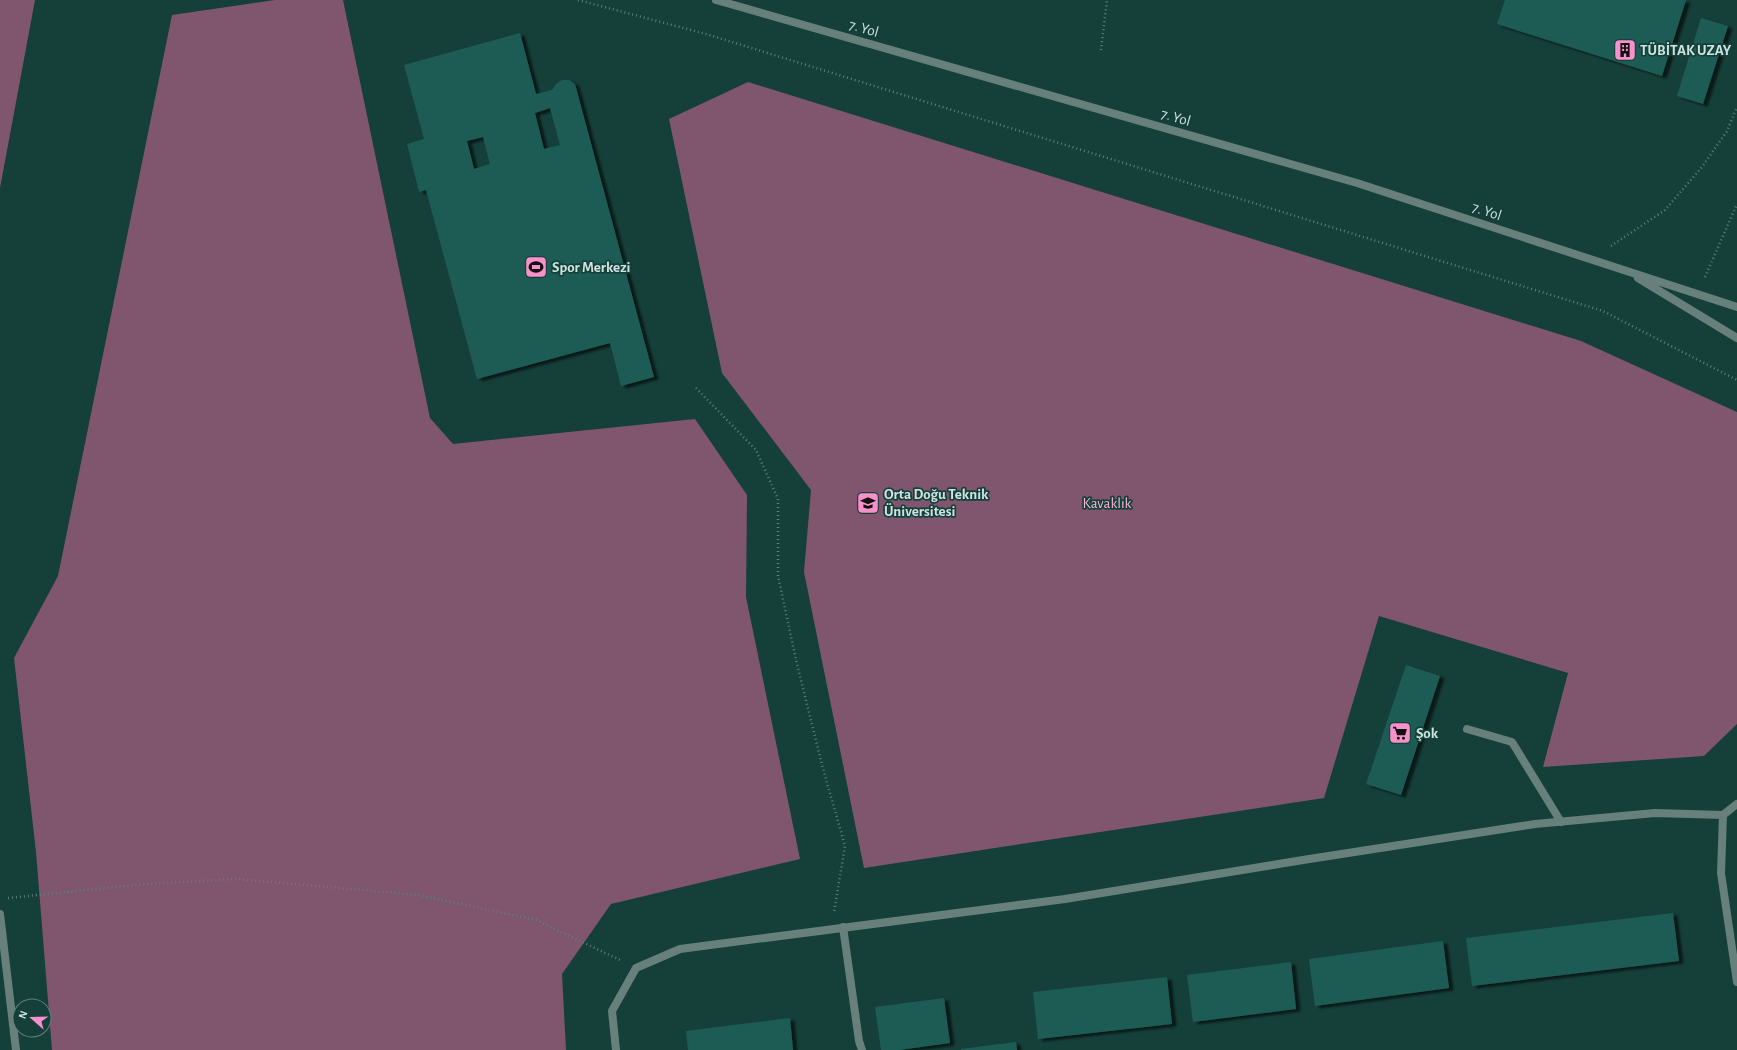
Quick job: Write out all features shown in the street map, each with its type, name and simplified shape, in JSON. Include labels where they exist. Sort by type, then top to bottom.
[{"type":"street","name":"7. Yol","points":[[716,0],[1357,183],[1737,307]]},
{"type":"street","name":"7. Yol","points":[[1625,270],[1737,338]]},
{"type":"street","points":[[1467,729],[1512,742],[1562,822]]},
{"type":"street","points":[[616,1050],[612,1011],[636,968],[680,949],[752,941],[831,928],[1065,899],[1535,824],[1655,813],[1723,815],[1737,804]]},
{"type":"street","points":[[1723,815],[1721,873],[1737,982]]},
{"type":"street","points":[[0,914],[16,1050]]},
{"type":"street","points":[[843,927],[859,1042],[862,1050]]},
{"type":"path","points":[[578,0],[706,34],[1603,311],[1737,380]]},
{"type":"path","points":[[1101,50],[1107,0]]},
{"type":"path","points":[[1592,259],[1665,210],[1702,167],[1727,131],[1737,107]]},
{"type":"path","points":[[1698,294],[1737,204]]},
{"type":"path","points":[[696,388],[756,450],[778,498],[778,576],[796,660],[822,765],[845,846],[831,928]]},
{"type":"path","points":[[0,898],[145,884],[237,879],[419,895],[536,920],[636,968]]},
{"type":"green space","points":[[0,0],[35,0],[0,188]]},
{"type":"green space","points":[[275,0],[343,0],[430,418],[453,444],[695,419],[747,495],[746,597],[800,859],[611,904],[562,974],[566,1050],[52,1050],[52,998],[48,998],[36,852],[14,658],[58,576],[172,15]]},
{"type":"green space","name":"Kavaklık","points":[[748,82],[1581,341],[1737,412],[1737,724],[1704,756],[1543,767],[1568,673],[1379,616],[1324,798],[864,868],[804,572],[811,490],[722,373],[669,119]]},
{"type":"building","name":"TÜBİTAK UZAY","points":[[1505,0],[1686,0],[1662,76],[1497,24]]},
{"type":"building","points":[[1701,18],[1728,26],[1703,104],[1677,96]]},
{"type":"building","name":"Spor Merkezi","points":[[520,33],[536,94],[552,90],[556,84],[562,80],[569,80],[575,84],[654,377],[621,386],[610,343],[477,379],[426,190],[419,192],[407,144],[424,139],[404,65]],"holes":[[[550,108],[560,145],[544,149],[535,113]],[[483,137],[490,164],[474,169],[467,141]]]},
{"type":"building","points":[[1406,665],[1440,676],[1401,795],[1366,784]]},
{"type":"building","points":[[1673,913],[1679,961],[1472,986],[1466,938]]},
{"type":"building","points":[[1443,941],[1449,988],[1315,1006],[1309,959]]},
{"type":"building","points":[[1291,962],[1296,1009],[1193,1022],[1187,975]]},
{"type":"building","points":[[1167,977],[1172,1024],[1038,1039],[1033,992]]},
{"type":"building","points":[[944,998],[950,1043],[899,1050],[881,1050],[875,1007]]},
{"type":"building","points":[[790,1018],[793,1050],[688,1050],[686,1031]]},
{"type":"building","points":[[1016,1042],[1017,1050],[961,1050],[961,1049]]},
{"type":"place","name":"TÜBİTAK UZAY","points":[[1625,50]]},
{"type":"place","name":"Spor Merkezi","points":[[536,267]]},
{"type":"place","name":"Orta Doğu Teknik Üniversitesi","points":[[868,503]]},
{"type":"place","name":"Şok","points":[[1400,733]]}]
